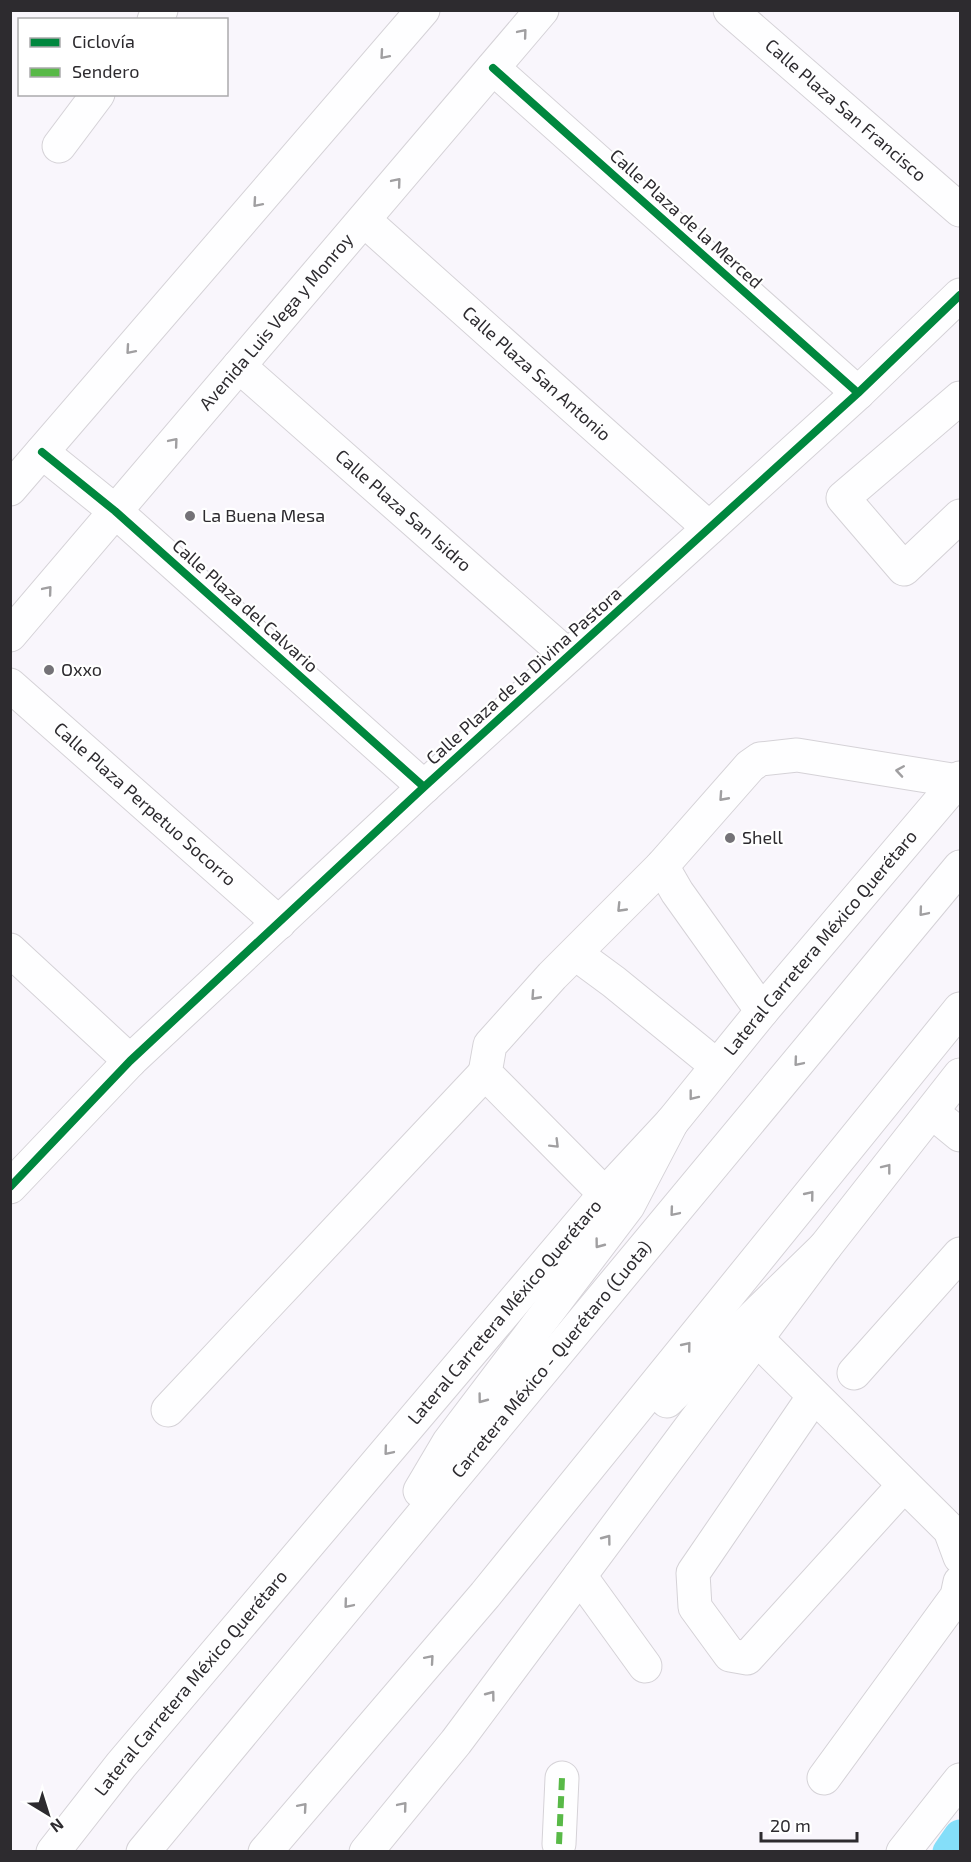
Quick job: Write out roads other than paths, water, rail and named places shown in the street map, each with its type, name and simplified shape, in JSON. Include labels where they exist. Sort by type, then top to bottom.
[{"type":"main road","points":[[10,489],[423,10]]},
{"type":"main road","name":"Avenida Luis Vega y Monroy","points":[[10,635],[542,10]]},
{"type":"main road","name":"Calle Plaza San Francisco","points":[[730,10],[960,210]]},
{"type":"main road","name":"Calle Plaza de la Merced","points":[[493,68],[858,393]]},
{"type":"main road","points":[[58,147],[96,96]]},
{"type":"main road","name":"Calle Plaza San Antonio","points":[[364,220],[709,528]]},
{"type":"main road","name":"Calle Plaza de la Divina Pastora","points":[[10,1187],[130,1061],[424,787],[858,393],[960,294]]},
{"type":"main road","name":"Calle Plaza San Isidro","points":[[238,366],[568,656]]},
{"type":"main road","points":[[960,398],[843,498],[904,569],[960,516]]},
{"type":"main road","name":"Calle Plaza del Calvario","points":[[42,452],[115,511],[424,787]]},
{"type":"main road","name":"Calle Plaza Perpetuo Socorro","points":[[10,685],[279,923]]},
{"type":"main road","points":[[168,1410],[484,1073],[490,1045],[552,976],[662,866],[750,766],[760,759],[797,755],[959,779]]},
{"type":"main road","name":"Lateral Carretera México Querétaro","points":[[53,1851],[121,1765],[605,1194],[672,1122],[762,1011],[959,779]]},
{"type":"main road","points":[[662,866],[677,892],[762,1011]]},
{"type":"main road","name":"Carretera México - Querétaro (Cuota)","points":[[143,1851],[960,867]]},
{"type":"main road","points":[[10,951],[130,1061]]},
{"type":"main road","points":[[576,954],[717,1066]]},
{"type":"main road","points":[[265,1851],[485,1595],[960,1009]]},
{"type":"main road","points":[[484,1073],[605,1194]]},
{"type":"main road","points":[[366,1851],[456,1742],[825,1247],[959,1080]]},
{"type":"main road","points":[[932,1112],[960,1135]]},
{"type":"main road","points":[[370,1576],[449,1442],[628,1206],[672,1122]]},
{"type":"main road","points":[[485,1595],[686,1380],[825,1247]]},
{"type":"main road","points":[[854,1373],[960,1254]]},
{"type":"main road","points":[[757,1339],[950,1530],[960,1557]]},
{"type":"main road","points":[[814,1396],[693,1573],[695,1607],[730,1655],[747,1658],[904,1485]]},
{"type":"main road","points":[[580,1576],[645,1666]]},
{"type":"main road","points":[[824,1778],[957,1596],[960,1582]]},
{"type":"main road","points":[[559,1849],[562,1778]]},
{"type":"main road","points":[[903,1851],[960,1780]]},
{"type":"waterway","points":[[949,1852],[960,1836]]},
{"type":"place","name":"La Buena Mesa","points":[[190,516]]},
{"type":"place","name":"Oxxo","points":[[49,670]]},
{"type":"place","name":"Shell","points":[[730,838]]}]
